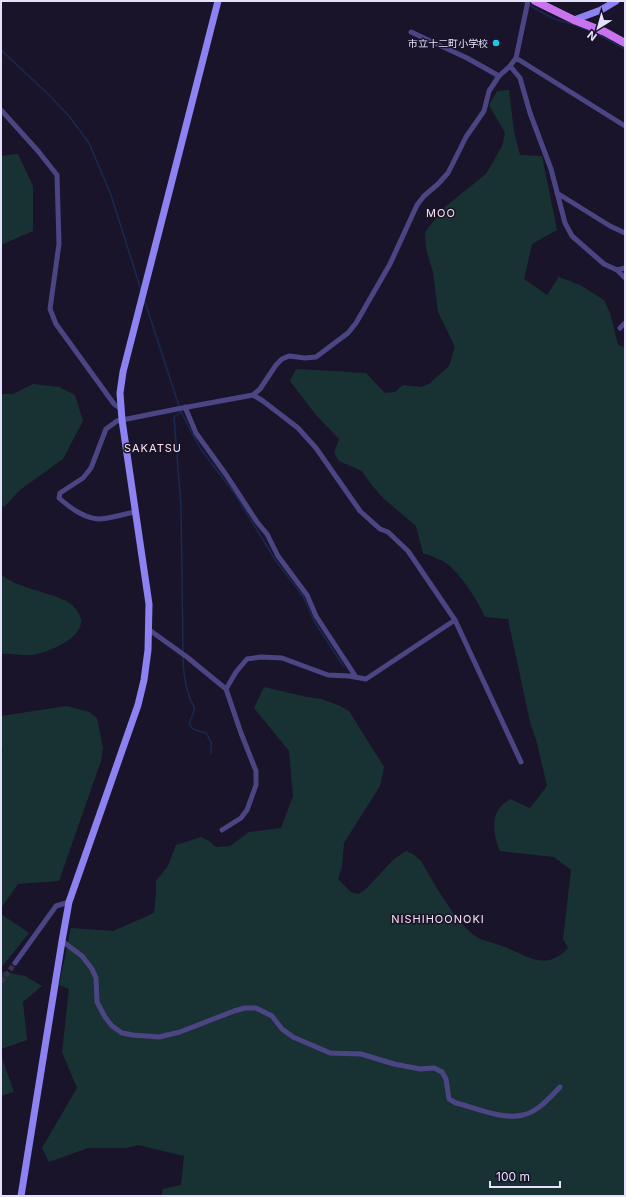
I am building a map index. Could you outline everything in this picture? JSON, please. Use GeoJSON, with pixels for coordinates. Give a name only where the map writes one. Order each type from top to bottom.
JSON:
{"type":"FeatureCollection","features":[{"type":"Feature","properties":{"kind":"main road"},"geometry":{"type":"LineString","coordinates":[[535,1],[574,20],[606,32],[625,43]]}},
{"type":"Feature","properties":{"kind":"street"},"geometry":{"type":"LineString","coordinates":[[21,1196],[69,902],[138,705],[144,680],[148,650],[149,604],[122,420],[120,393],[123,372],[141,298],[218,1]]}},
{"type":"Feature","properties":{"kind":"street"},"geometry":{"type":"LineString","coordinates":[[136,512],[98,519],[86,516],[59,498],[60,493],[83,478],[91,468],[106,429],[116,421],[177,408],[253,395],[260,389],[276,365],[282,359],[289,356],[305,358],[316,357],[348,333],[366,306],[390,264],[417,205],[424,196],[448,173],[466,137],[484,111],[490,91],[498,76],[510,66],[516,58],[528,1]]}},
{"type":"Feature","properties":{"kind":"street"},"geometry":{"type":"LineString","coordinates":[[574,20],[601,10],[616,1]]}},
{"type":"Feature","properties":{"kind":"street"},"geometry":{"type":"LineString","coordinates":[[411,32],[467,58],[498,76]]}},
{"type":"Feature","properties":{"kind":"street"},"geometry":{"type":"LineString","coordinates":[[516,58],[625,126]]}},
{"type":"Feature","properties":{"kind":"street"},"geometry":{"type":"LineString","coordinates":[[510,66],[520,78],[530,113],[551,169],[565,223],[572,236],[604,264],[617,270],[625,278]]}},
{"type":"Feature","properties":{"kind":"street"},"geometry":{"type":"LineString","coordinates":[[1,110],[38,151],[57,175],[59,244],[50,309],[56,324],[114,404],[121,408]]}},
{"type":"Feature","properties":{"kind":"street"},"geometry":{"type":"LineString","coordinates":[[557,193],[610,226],[625,233]]}},
{"type":"Feature","properties":{"kind":"street"},"geometry":{"type":"LineString","coordinates":[[617,270],[625,268]]}},
{"type":"Feature","properties":{"kind":"street"},"geometry":{"type":"LineString","coordinates":[[620,328],[625,323]]}},
{"type":"Feature","properties":{"kind":"street"},"geometry":{"type":"LineString","coordinates":[[253,395],[298,428],[316,448],[360,511],[380,529],[388,532],[408,552],[455,620],[521,762]]}},
{"type":"Feature","properties":{"kind":"street"},"geometry":{"type":"LineString","coordinates":[[184,407],[196,433],[228,476],[257,522],[267,534],[278,556],[307,594],[316,616],[356,677]]}},
{"type":"Feature","properties":{"kind":"street"},"geometry":{"type":"LineString","coordinates":[[226,689],[240,666],[247,659],[261,657],[282,658],[328,675],[366,679],[455,620]]}},
{"type":"Feature","properties":{"kind":"street"},"geometry":{"type":"LineString","coordinates":[[148,629],[182,653],[226,689],[256,771],[256,785],[247,810],[241,818],[222,830]]}},
{"type":"Feature","properties":{"kind":"street"},"geometry":{"type":"LineString","coordinates":[[15,963],[56,906],[69,902]]}},
{"type":"Feature","properties":{"kind":"street"},"geometry":{"type":"LineString","coordinates":[[62,941],[82,956],[92,969],[96,978],[97,1002],[112,1026],[122,1033],[159,1037],[180,1032],[234,1011],[245,1008],[256,1008],[272,1016],[282,1030],[292,1037],[330,1053],[361,1054],[394,1064],[420,1069],[434,1068],[442,1072],[446,1079],[449,1099],[507,1117],[524,1115],[538,1108],[560,1087]]}},
{"type":"Feature","properties":{"kind":"green space"},"geometry":{"type":"Polygon","coordinates":[[[509,90],[514,131],[520,155],[542,156],[557,230],[532,244],[524,279],[547,295],[559,277],[580,285],[604,300],[610,313],[618,345],[625,347],[625,1196],[161,1196],[163,1189],[181,1185],[184,1156],[138,1145],[127,1148],[88,1148],[49,1162],[42,1148],[77,1088],[62,1052],[69,989],[59,985],[71,928],[113,931],[154,913],[156,881],[168,866],[176,845],[201,837],[216,847],[230,846],[249,832],[281,828],[293,796],[289,751],[254,708],[264,687],[322,699],[349,711],[384,767],[380,786],[344,843],[342,867],[338,879],[351,892],[358,894],[365,890],[394,859],[406,851],[413,854],[421,861],[455,915],[475,936],[482,940],[509,948],[526,956],[543,961],[551,960],[559,956],[568,948],[563,939],[571,870],[554,857],[500,851],[495,836],[494,825],[496,814],[502,805],[510,799],[530,808],[547,786],[537,743],[530,722],[508,619],[485,617],[468,588],[452,568],[441,560],[423,553],[416,526],[383,498],[362,471],[339,461],[334,453],[339,439],[316,415],[290,381],[296,369],[366,373],[385,393],[395,392],[403,385],[421,387],[429,384],[449,366],[455,347],[438,312],[433,272],[426,249],[425,232],[445,207],[486,174],[502,146],[505,133],[489,105],[497,91],[509,90]]]}},
{"type":"Feature","properties":{"kind":"green space"},"geometry":{"type":"Polygon","coordinates":[[[18,154],[33,186],[33,231],[1,245],[1,156],[18,154]]]}},
{"type":"Feature","properties":{"kind":"green space"},"geometry":{"type":"Polygon","coordinates":[[[33,384],[59,387],[75,395],[83,421],[63,459],[20,490],[5,506],[1,507],[1,394],[13,394],[33,384]]]}},
{"type":"Feature","properties":{"kind":"green space"},"geometry":{"type":"Polygon","coordinates":[[[1,575],[17,584],[70,603],[77,611],[81,620],[80,627],[76,633],[62,644],[38,654],[1,654],[1,575]]]}},
{"type":"Feature","properties":{"kind":"green space"},"geometry":{"type":"Polygon","coordinates":[[[67,706],[89,712],[97,718],[103,748],[101,761],[59,881],[18,884],[1,908],[1,758],[3,751],[1,749],[1,716],[67,706]]]}},
{"type":"Feature","properties":{"kind":"green space"},"geometry":{"type":"Polygon","coordinates":[[[1,914],[29,933],[1,968],[1,914]]]}},
{"type":"Feature","properties":{"kind":"green space"},"geometry":{"type":"Polygon","coordinates":[[[1,971],[25,976],[42,986],[23,1002],[27,1040],[1,1049],[1,971]]]}},
{"type":"Feature","properties":{"kind":"green space"},"geometry":{"type":"Polygon","coordinates":[[[1,1055],[14,1092],[1,1096],[1,1055]]]}},
{"type":"Feature","properties":{"kind":"waterway"},"geometry":{"type":"LineString","coordinates":[[529,5],[554,19],[576,25],[625,49]]}},
{"type":"Feature","properties":{"kind":"waterway"},"geometry":{"type":"LineString","coordinates":[[1,50],[69,116],[89,143],[111,195],[141,290]]}},
{"type":"Feature","properties":{"kind":"waterway"},"geometry":{"type":"LineString","coordinates":[[144,299],[181,412],[200,448],[235,494],[276,561],[303,596],[314,621],[344,667]]}},
{"type":"Feature","properties":{"kind":"waterway"},"geometry":{"type":"LineString","coordinates":[[181,412],[174,417],[181,506],[183,652]]}},
{"type":"Feature","properties":{"kind":"waterway"},"geometry":{"type":"LineString","coordinates":[[183,656],[186,683],[190,699],[194,706],[194,712],[190,720],[190,725],[194,730],[206,733],[211,742],[211,754]]}},
{"type":"Feature","properties":{"kind":"tunnel"},"geometry":{"type":"LineString","coordinates":[[1,982],[15,963]]}},
{"type":"Feature","properties":{"kind":"place","name":"市立十二町小学校"},"geometry":{"type":"Point","coordinates":[496,43]}},
{"type":"Feature","properties":{"kind":"district","name":"MOO"},"geometry":{"type":"Point","coordinates":[441,213]}},
{"type":"Feature","properties":{"kind":"district","name":"SAKATSU"},"geometry":{"type":"Point","coordinates":[153,448]}},
{"type":"Feature","properties":{"kind":"district","name":"NISHIHOONOKI"},"geometry":{"type":"Point","coordinates":[438,919]}}]}
